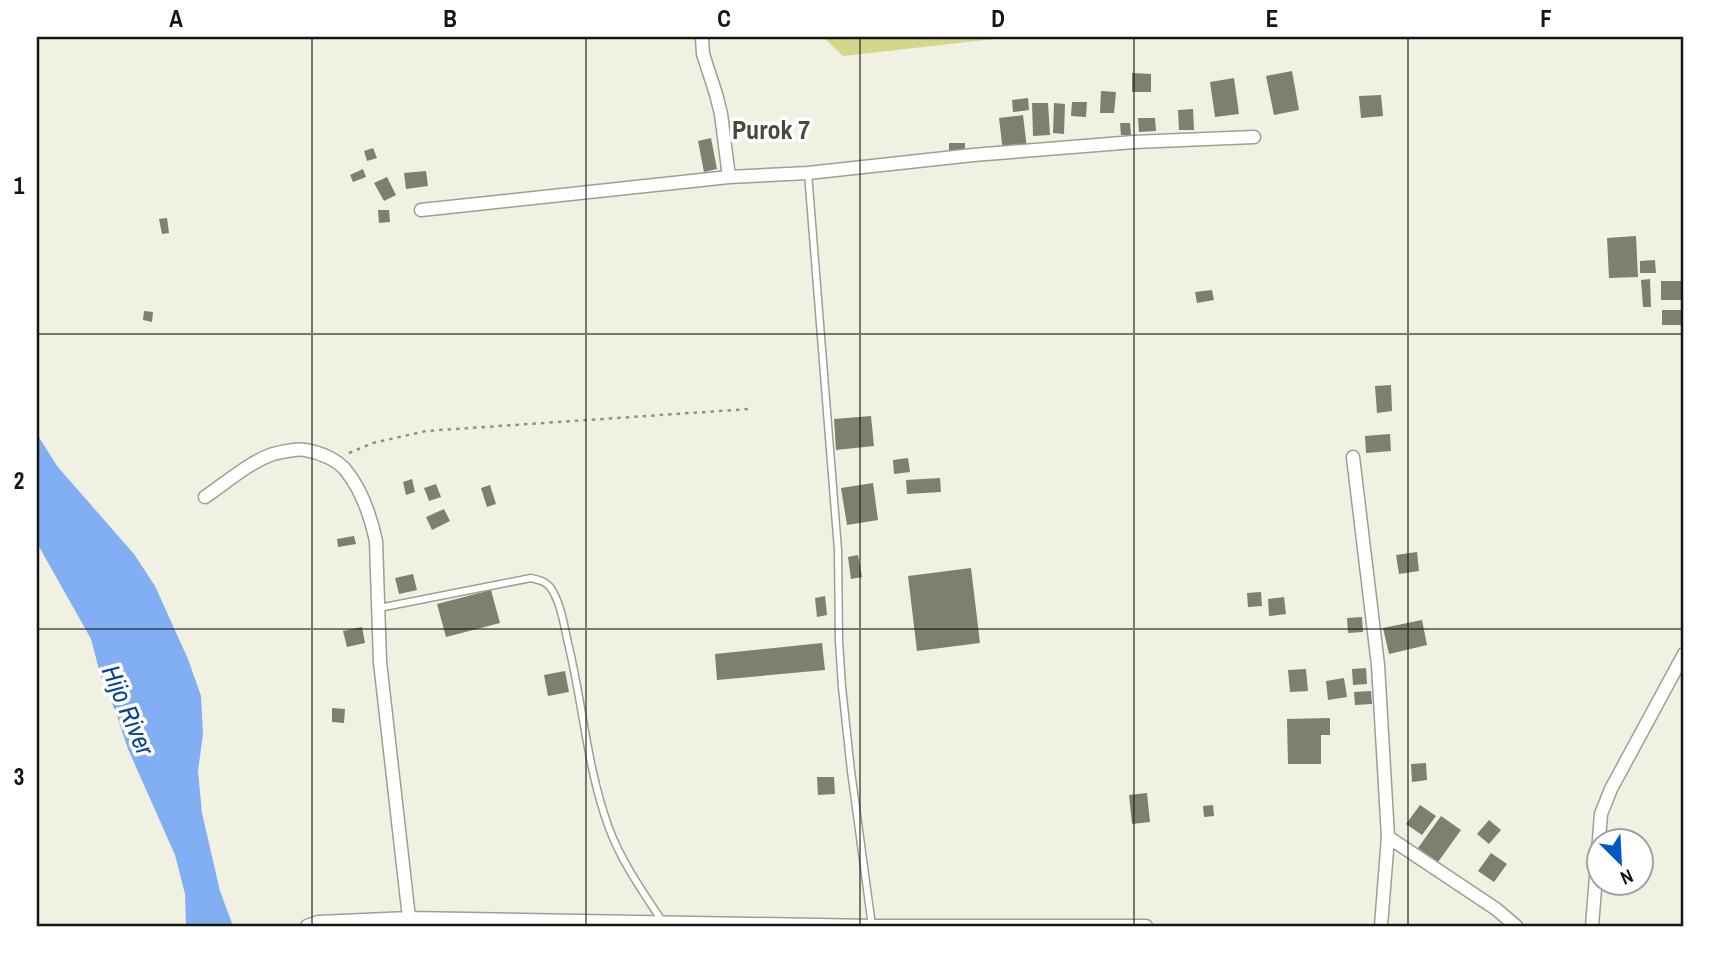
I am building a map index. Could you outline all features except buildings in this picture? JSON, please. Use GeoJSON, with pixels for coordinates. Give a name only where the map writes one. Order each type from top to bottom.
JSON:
{"type":"FeatureCollection","features":[{"type":"Feature","properties":{"kind":"street"},"geometry":{"type":"LineString","coordinates":[[702,37],[703,54],[721,114],[729,177]]}},
{"type":"Feature","properties":{"kind":"street"},"geometry":{"type":"LineString","coordinates":[[421,210],[729,177],[808,173],[974,155],[1133,142],[1254,137]]}},
{"type":"Feature","properties":{"kind":"street"},"geometry":{"type":"LineString","coordinates":[[205,497],[252,465],[274,454],[303,449],[333,459],[346,470],[372,521],[376,541],[380,662],[409,918]]}},
{"type":"Feature","properties":{"kind":"street"},"geometry":{"type":"LineString","coordinates":[[1353,457],[1378,665],[1388,837],[1381,926]]}},
{"type":"Feature","properties":{"kind":"street"},"geometry":{"type":"LineString","coordinates":[[1592,926],[1601,814],[1611,789],[1684,654]]}},
{"type":"Feature","properties":{"kind":"street"},"geometry":{"type":"LineString","coordinates":[[1388,837],[1496,909],[1516,926]]}},
{"type":"Feature","properties":{"kind":"street"},"geometry":{"type":"LineString","coordinates":[[307,926],[318,922],[409,918],[872,926],[1146,926]]}},
{"type":"Feature","properties":{"kind":"lane"},"geometry":{"type":"LineString","coordinates":[[808,173],[838,550],[842,687],[872,926]]}},
{"type":"Feature","properties":{"kind":"lane"},"geometry":{"type":"LineString","coordinates":[[379,608],[531,578],[543,581],[551,588],[564,626],[597,793],[620,852],[662,921]]}},
{"type":"Feature","properties":{"kind":"path"},"geometry":{"type":"LineString","coordinates":[[333,459],[373,443],[426,431],[749,409]]}},
{"type":"Feature","properties":{"kind":"green space"},"geometry":{"type":"Polygon","coordinates":[[[823,37],[1012,37],[843,56],[823,37]]]}},
{"type":"Feature","properties":{"kind":"water","name":"Hijo River"},"geometry":{"type":"Polygon","coordinates":[[[37,434],[57,466],[134,554],[155,586],[188,659],[201,696],[203,734],[198,771],[202,813],[220,891],[233,926],[186,926],[185,894],[175,855],[128,749],[101,677],[91,639],[37,543],[37,434]]]}},
{"type":"Feature","properties":{"kind":"district","name":"Purok 7"},"geometry":{"type":"Point","coordinates":[771,130]}}]}
